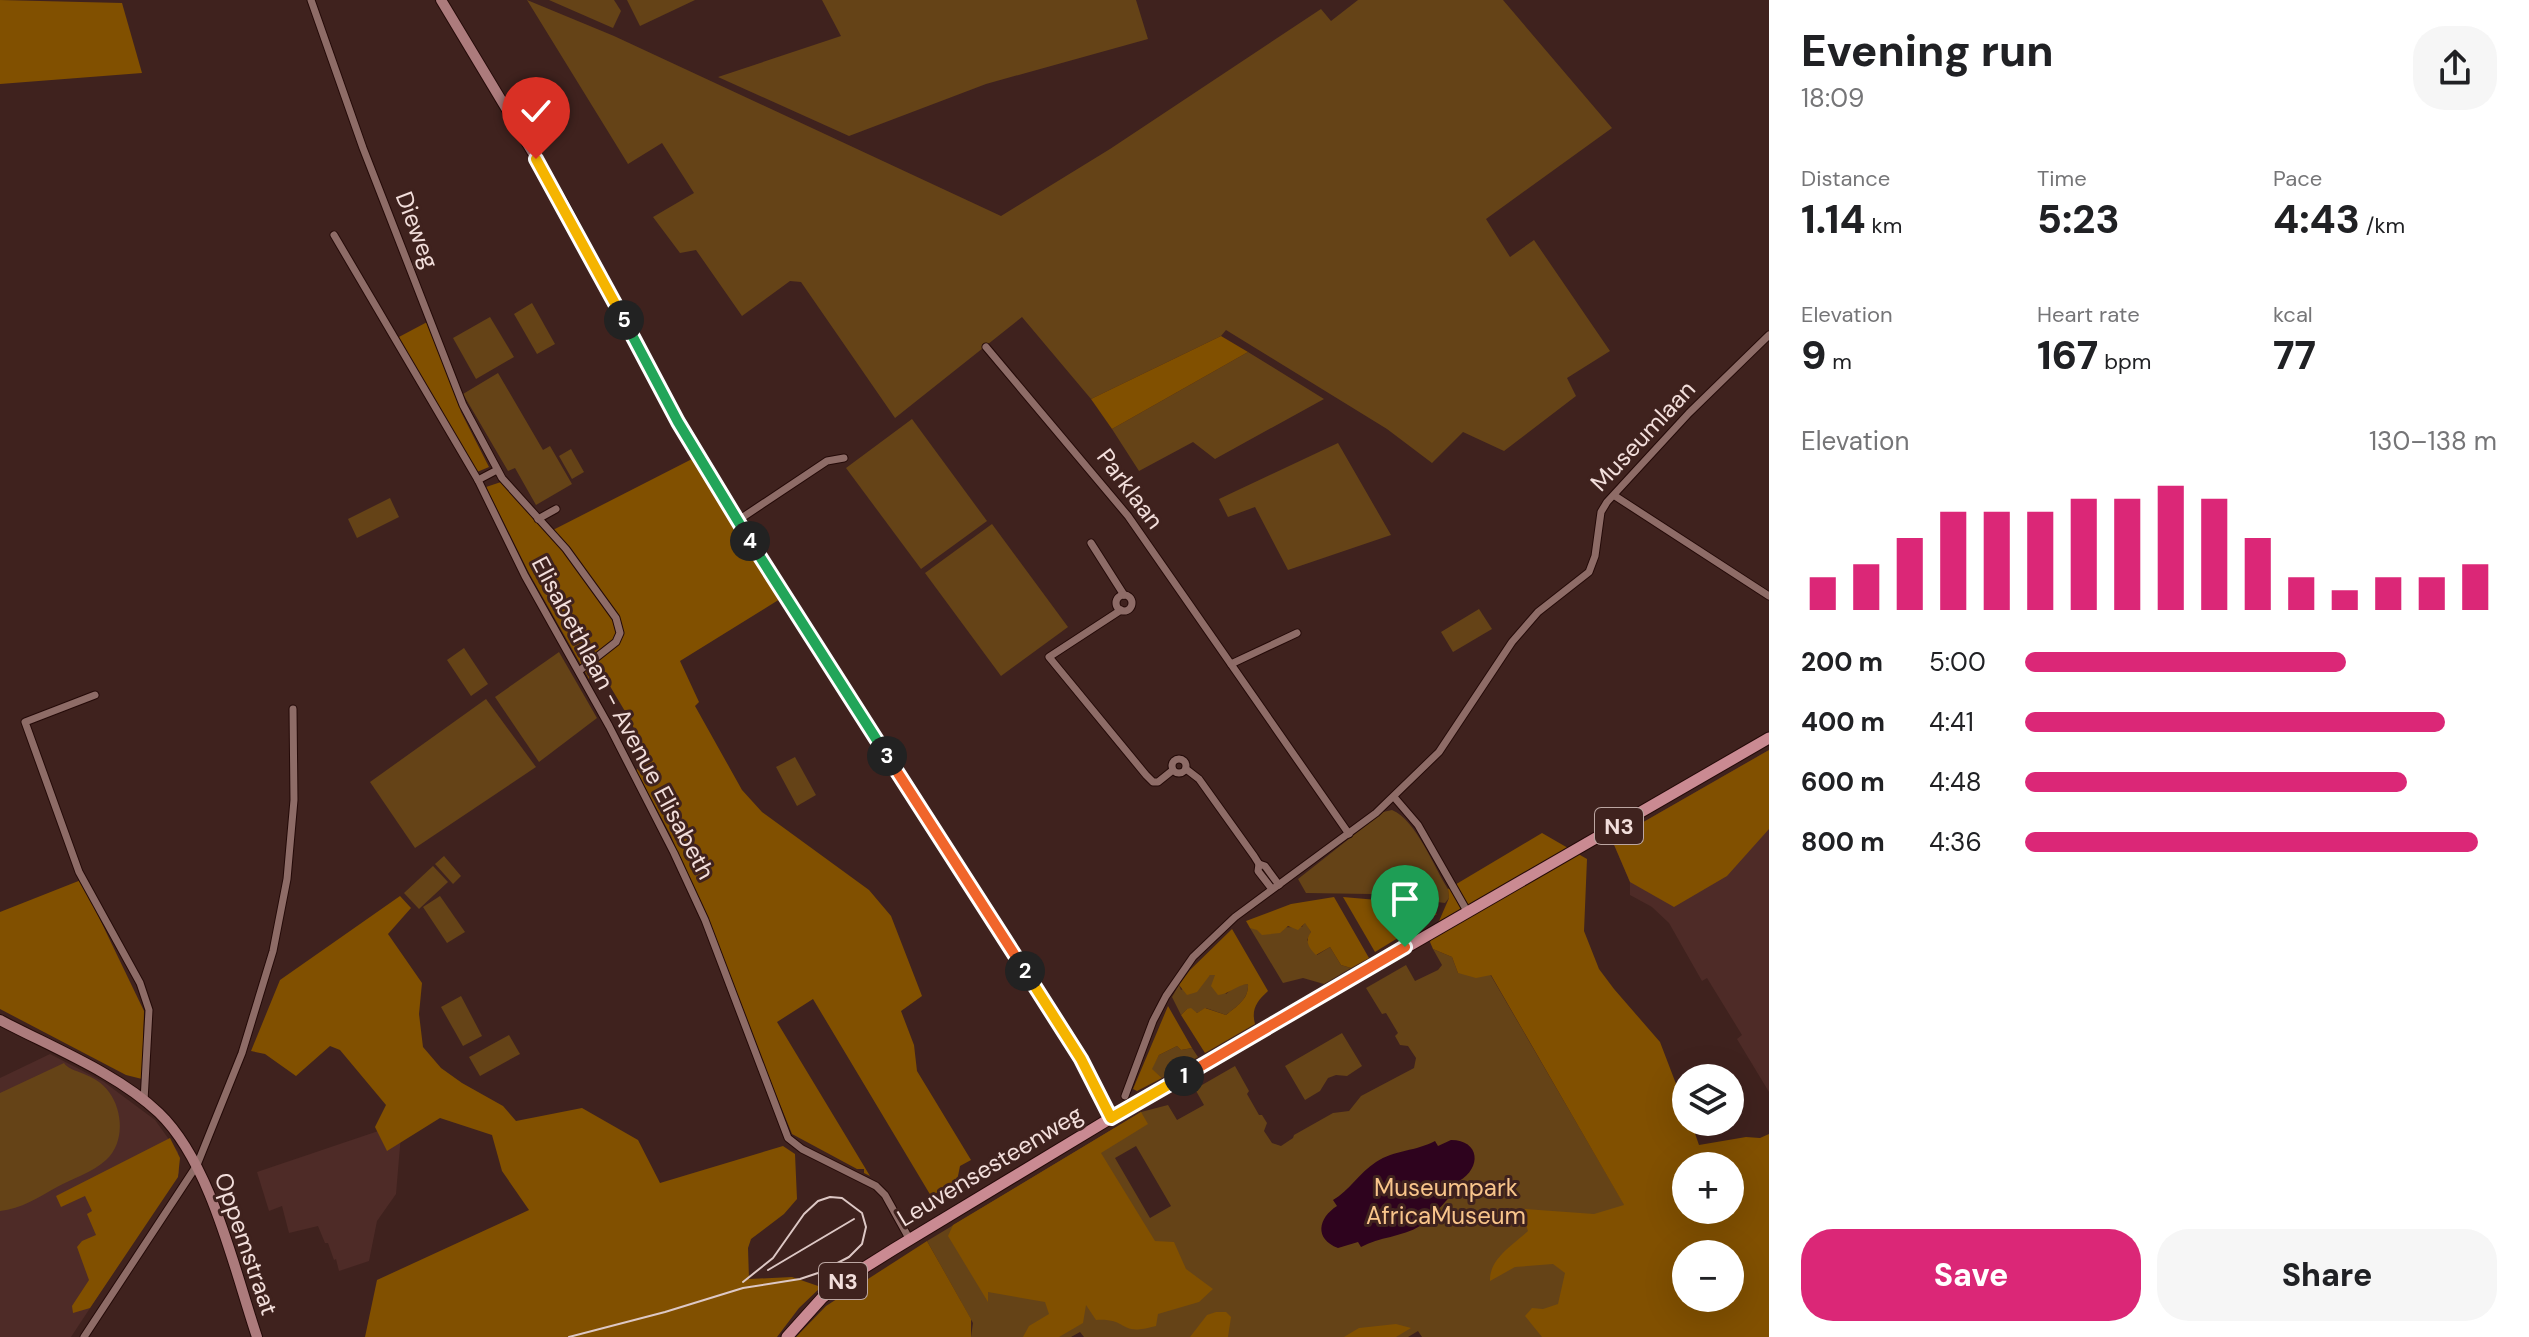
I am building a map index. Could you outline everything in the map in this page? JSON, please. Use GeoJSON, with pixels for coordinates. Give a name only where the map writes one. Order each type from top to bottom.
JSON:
{"type":"FeatureCollection","features":[{"type":"Feature","properties":{"kind":"main road","name":"Leuvensesteenweg"},"geometry":{"type":"LineString","coordinates":[[787,1337],[822,1298],[843,1281],[910,1240],[1111,1118],[1769,738]]}},
{"type":"Feature","properties":{"kind":"street","name":"Dieweg"},"geometry":{"type":"LineString","coordinates":[[311,0],[363,148],[457,391],[497,470],[581,568],[618,624],[619,635],[613,646],[579,671]]}},
{"type":"Feature","properties":{"kind":"street"},"geometry":{"type":"LineString","coordinates":[[441,0],[563,203],[678,422],[737,521],[1076,1050],[1111,1118]]}},
{"type":"Feature","properties":{"kind":"street","name":"Elisabethlaan - Avenue Elisabeth"},"geometry":{"type":"LineString","coordinates":[[334,235],[478,480],[525,576],[609,726],[692,891],[788,1138],[802,1149],[881,1190],[910,1240]]}},
{"type":"Feature","properties":{"kind":"street","name":"Museumlaan"},"geometry":{"type":"LineString","coordinates":[[1125,1096],[1153,1021],[1180,974],[1221,928],[1349,834],[1394,797],[1439,752],[1512,642],[1538,612],[1589,572],[1595,556],[1601,512],[1689,413],[1769,335]]}},
{"type":"Feature","properties":{"kind":"street","name":"Parklaan"},"geometry":{"type":"LineString","coordinates":[[986,347],[1108,489],[1349,834]]}},
{"type":"Feature","properties":{"kind":"street"},"geometry":{"type":"LineString","coordinates":[[737,521],[827,461],[844,458]]}},
{"type":"Feature","properties":{"kind":"street"},"geometry":{"type":"LineString","coordinates":[[478,480],[497,470]]}},
{"type":"Feature","properties":{"kind":"street"},"geometry":{"type":"LineString","coordinates":[[1615,496],[1769,596]]}},
{"type":"Feature","properties":{"kind":"street"},"geometry":{"type":"LineString","coordinates":[[538,519],[556,509]]}},
{"type":"Feature","properties":{"kind":"street"},"geometry":{"type":"LineString","coordinates":[[1091,543],[1123,591],[1124,595],[1117,601],[1121,610],[1049,657],[1153,782],[1158,782],[1173,770],[1172,765],[1177,759],[1185,762],[1186,769],[1199,779],[1259,864],[1258,871],[1276,887]]}},
{"type":"Feature","properties":{"kind":"street"},"geometry":{"type":"LineString","coordinates":[[1231,664],[1297,633]]}},
{"type":"Feature","properties":{"kind":"street"},"geometry":{"type":"LineString","coordinates":[[95,695],[25,722],[79,872],[140,983],[149,1010],[144,1101]]}},
{"type":"Feature","properties":{"kind":"street"},"geometry":{"type":"LineString","coordinates":[[84,1337],[197,1165],[242,1053],[273,951],[292,833],[293,709]]}},
{"type":"Feature","properties":{"kind":"street"},"geometry":{"type":"LineString","coordinates":[[1394,797],[1418,825],[1467,911]]}},
{"type":"Feature","properties":{"kind":"street","name":"Oppemstraat"},"geometry":{"type":"LineString","coordinates":[[0,1020],[109,1078],[144,1101],[181,1139],[209,1192],[257,1337]]}},
{"type":"Feature","properties":{"kind":"shaded area"},"geometry":{"type":"Polygon","coordinates":[[[0,0],[122,3],[142,73],[0,84],[0,0]]]}},
{"type":"Feature","properties":{"kind":"shaded area"},"geometry":{"type":"Polygon","coordinates":[[[429,321],[461,412],[489,467],[477,472],[397,338],[429,321]]]}},
{"type":"Feature","properties":{"kind":"shaded area"},"geometry":{"type":"Polygon","coordinates":[[[1221,336],[1248,352],[1112,429],[1091,399],[1221,336]]]}},
{"type":"Feature","properties":{"kind":"shaded area"},"geometry":{"type":"Polygon","coordinates":[[[692,459],[780,599],[680,661],[699,702],[695,706],[742,790],[762,812],[869,890],[891,916],[922,996],[901,1011],[914,1045],[917,1071],[971,1160],[960,1166],[957,1181],[931,1196],[813,999],[777,1022],[870,1176],[864,1173],[864,1169],[857,1169],[792,1134],[671,836],[636,770],[650,762],[629,718],[598,666],[589,679],[529,573],[486,487],[507,480],[553,530],[692,459]]]}},
{"type":"Feature","properties":{"kind":"shaded area"},"geometry":{"type":"Polygon","coordinates":[[[1769,750],[1769,1092],[1737,1039],[1742,1035],[1707,978],[1702,981],[1669,923],[1652,907],[1630,895],[1630,882],[1612,840],[1769,750]]]}},
{"type":"Feature","properties":{"kind":"shaded area"},"geometry":{"type":"Polygon","coordinates":[[[1769,750],[1769,829],[1727,876],[1674,907],[1630,882],[1612,840],[1769,750]]]}},
{"type":"Feature","properties":{"kind":"shaded area"},"geometry":{"type":"Polygon","coordinates":[[[1542,833],[1587,859],[1584,931],[1599,969],[1660,1042],[1672,1073],[1672,1136],[1696,1136],[1699,1145],[1746,1137],[1760,1138],[1769,1134],[1769,1337],[1542,1337],[1525,1316],[1532,1308],[1543,1309],[1558,1304],[1565,1273],[1553,1264],[1515,1267],[1490,1281],[1498,1259],[1528,1231],[1525,1209],[1594,1214],[1624,1205],[1491,975],[1476,978],[1458,973],[1452,957],[1433,949],[1430,942],[1449,898],[1448,889],[1542,833]]]}},
{"type":"Feature","properties":{"kind":"shaded area"},"geometry":{"type":"Polygon","coordinates":[[[81,880],[144,1011],[142,1079],[126,1075],[0,1009],[0,912],[81,880]]]}},
{"type":"Feature","properties":{"kind":"shaded area"},"geometry":{"type":"Polygon","coordinates":[[[400,896],[411,908],[388,934],[422,983],[419,1014],[423,1047],[441,1068],[503,1106],[516,1121],[582,1108],[638,1140],[660,1183],[783,1146],[795,1154],[797,1199],[784,1214],[751,1239],[748,1248],[749,1279],[792,1277],[821,1287],[799,1308],[777,1337],[365,1337],[377,1280],[529,1210],[502,1171],[492,1135],[440,1118],[387,1151],[375,1127],[386,1105],[340,1050],[330,1046],[296,1076],[265,1054],[251,1051],[280,980],[400,896]]]}},
{"type":"Feature","properties":{"kind":"shaded area"},"geometry":{"type":"Polygon","coordinates":[[[1334,897],[1369,958],[1351,968],[1341,965],[1330,947],[1316,955],[1308,944],[1311,932],[1305,923],[1298,930],[1288,926],[1280,933],[1262,935],[1250,928],[1246,921],[1291,904],[1334,897]]]}},
{"type":"Feature","properties":{"kind":"shaded area"},"geometry":{"type":"Polygon","coordinates":[[[1343,897],[1400,902],[1437,914],[1375,952],[1343,897]]]}},
{"type":"Feature","properties":{"kind":"shaded area"},"geometry":{"type":"Polygon","coordinates":[[[1232,929],[1268,991],[1256,1006],[1255,1024],[1205,1053],[1181,1015],[1187,1009],[1191,1008],[1197,1013],[1205,1008],[1226,1015],[1244,998],[1248,984],[1218,995],[1211,986],[1215,975],[1210,975],[1197,992],[1187,995],[1179,985],[1232,929]]]}},
{"type":"Feature","properties":{"kind":"shaded area"},"geometry":{"type":"Polygon","coordinates":[[[1168,1006],[1192,1048],[1181,1050],[1177,1046],[1159,1055],[1152,1069],[1162,1078],[1137,1091],[1133,1089],[1168,1006]]]}},
{"type":"Feature","properties":{"kind":"shaded area"},"geometry":{"type":"Polygon","coordinates":[[[50,1054],[104,1082],[155,1120],[178,1152],[179,1173],[71,1337],[0,1337],[0,1078],[50,1054]]]}},
{"type":"Feature","properties":{"kind":"shaded area"},"geometry":{"type":"Polygon","coordinates":[[[1141,1112],[1148,1124],[1101,1153],[1155,1241],[1174,1242],[1186,1269],[1213,1289],[1199,1302],[1158,1314],[1156,1326],[1135,1329],[1107,1320],[1096,1320],[1086,1305],[1083,1323],[1059,1337],[1023,1337],[1029,1326],[1049,1314],[1045,1302],[988,1292],[988,1302],[948,1236],[953,1225],[1141,1112]]]}},
{"type":"Feature","properties":{"kind":"shaded area"},"geometry":{"type":"Polygon","coordinates":[[[402,1123],[396,1194],[377,1221],[369,1261],[339,1271],[318,1226],[289,1233],[282,1206],[269,1211],[257,1172],[402,1123]]]}},
{"type":"Feature","properties":{"kind":"shaded area"},"geometry":{"type":"Polygon","coordinates":[[[170,1138],[180,1158],[178,1177],[90,1308],[73,1313],[72,1306],[89,1280],[77,1247],[82,1241],[96,1235],[87,1214],[92,1211],[85,1196],[61,1207],[56,1196],[170,1138]]]}},
{"type":"Feature","properties":{"kind":"shaded area"},"geometry":{"type":"Polygon","coordinates":[[[1451,1140],[1461,1141],[1472,1150],[1472,1169],[1459,1181],[1462,1187],[1426,1222],[1406,1233],[1361,1247],[1358,1242],[1338,1248],[1325,1239],[1321,1228],[1326,1216],[1337,1206],[1333,1200],[1370,1166],[1390,1155],[1435,1141],[1438,1146],[1451,1140]]]}},
{"type":"Feature","properties":{"kind":"shaded area"},"geometry":{"type":"Polygon","coordinates":[[[927,1241],[971,1319],[971,1337],[796,1337],[826,1306],[927,1241]]]}},
{"type":"Feature","properties":{"kind":"shaded area"},"geometry":{"type":"Polygon","coordinates":[[[1226,1312],[1231,1317],[1228,1337],[1190,1337],[1207,1315],[1226,1312]]]}},
{"type":"Feature","properties":{"kind":"shaded area"},"geometry":{"type":"Polygon","coordinates":[[[1396,1324],[1411,1328],[1396,1337],[1344,1337],[1359,1328],[1396,1324]]]}},
{"type":"Feature","properties":{"kind":"green space"},"geometry":{"type":"Polygon","coordinates":[[[527,0],[614,36],[1001,216],[1110,149],[1321,9],[1331,21],[1358,0],[1503,0],[1612,128],[1486,219],[1510,257],[1534,240],[1610,351],[1567,378],[1576,396],[1504,451],[1463,432],[1432,463],[1387,429],[1226,330],[1221,336],[1091,399],[1022,317],[895,418],[801,282],[790,281],[742,316],[696,250],[680,253],[653,217],[694,193],[662,143],[628,164],[527,0]]]}},
{"type":"Feature","properties":{"kind":"green space"},"geometry":{"type":"Polygon","coordinates":[[[549,0],[614,0],[621,11],[613,28],[549,0]]]}},
{"type":"Feature","properties":{"kind":"green space"},"geometry":{"type":"Polygon","coordinates":[[[627,0],[695,0],[640,26],[627,0]]]}},
{"type":"Feature","properties":{"kind":"green space"},"geometry":{"type":"Polygon","coordinates":[[[822,0],[1136,0],[1148,39],[986,84],[849,136],[718,77],[841,36],[822,0]]]}},
{"type":"Feature","properties":{"kind":"green space"},"geometry":{"type":"Polygon","coordinates":[[[532,303],[555,344],[537,354],[514,314],[532,303]]]}},
{"type":"Feature","properties":{"kind":"green space"},"geometry":{"type":"Polygon","coordinates":[[[490,317],[514,357],[476,379],[453,338],[490,317]]]}},
{"type":"Feature","properties":{"kind":"green space"},"geometry":{"type":"Polygon","coordinates":[[[1248,352],[1324,399],[1215,459],[1193,442],[1139,471],[1112,429],[1248,352]]]}},
{"type":"Feature","properties":{"kind":"green space"},"geometry":{"type":"Polygon","coordinates":[[[498,373],[543,450],[550,446],[572,484],[536,505],[515,468],[508,471],[463,394],[498,373]]]}},
{"type":"Feature","properties":{"kind":"green space"},"geometry":{"type":"Polygon","coordinates":[[[912,419],[987,521],[921,569],[846,468],[912,419]]]}},
{"type":"Feature","properties":{"kind":"green space"},"geometry":{"type":"Polygon","coordinates":[[[1338,443],[1391,535],[1288,570],[1255,507],[1228,517],[1219,499],[1338,443]]]}},
{"type":"Feature","properties":{"kind":"green space"},"geometry":{"type":"Polygon","coordinates":[[[571,449],[584,472],[572,479],[559,456],[571,449]]]}},
{"type":"Feature","properties":{"kind":"green space"},"geometry":{"type":"Polygon","coordinates":[[[390,498],[399,517],[357,538],[348,519],[390,498]]]}},
{"type":"Feature","properties":{"kind":"green space"},"geometry":{"type":"Polygon","coordinates":[[[992,524],[1068,627],[1001,676],[925,573],[992,524]]]}},
{"type":"Feature","properties":{"kind":"green space"},"geometry":{"type":"Polygon","coordinates":[[[1479,609],[1492,629],[1453,652],[1441,632],[1479,609]]]}},
{"type":"Feature","properties":{"kind":"green space"},"geometry":{"type":"Polygon","coordinates":[[[464,648],[488,684],[471,696],[447,660],[464,648]]]}},
{"type":"Feature","properties":{"kind":"green space"},"geometry":{"type":"Polygon","coordinates":[[[559,652],[597,718],[539,762],[495,697],[559,652]]]}},
{"type":"Feature","properties":{"kind":"green space"},"geometry":{"type":"Polygon","coordinates":[[[486,699],[536,767],[415,848],[370,782],[486,699]]]}},
{"type":"Feature","properties":{"kind":"green space"},"geometry":{"type":"Polygon","coordinates":[[[795,757],[816,795],[797,806],[776,767],[795,757]]]}},
{"type":"Feature","properties":{"kind":"green space"},"geometry":{"type":"Polygon","coordinates":[[[1392,810],[1409,823],[1424,845],[1448,889],[1449,898],[1445,903],[1371,894],[1306,893],[1298,879],[1383,812],[1392,810]]]}},
{"type":"Feature","properties":{"kind":"green space"},"geometry":{"type":"Polygon","coordinates":[[[444,856],[461,876],[453,884],[435,864],[444,856]]]}},
{"type":"Feature","properties":{"kind":"green space"},"geometry":{"type":"Polygon","coordinates":[[[433,866],[448,882],[419,909],[404,893],[433,866]]]}},
{"type":"Feature","properties":{"kind":"green space"},"geometry":{"type":"Polygon","coordinates":[[[440,896],[465,932],[447,943],[423,907],[440,896]]]}},
{"type":"Feature","properties":{"kind":"green space"},"geometry":{"type":"Polygon","coordinates":[[[1305,922],[1311,932],[1307,940],[1317,955],[1330,947],[1341,965],[1351,968],[1324,984],[1303,978],[1283,983],[1250,928],[1302,927],[1305,922]]]}},
{"type":"Feature","properties":{"kind":"green space","name":"Museumpark AfricaMuseum"},"geometry":{"type":"Polygon","coordinates":[[[1433,949],[1452,957],[1458,973],[1490,974],[1625,1206],[1575,1337],[1422,1337],[1418,1331],[1408,1337],[1084,1337],[1080,1332],[1071,1337],[971,1337],[973,1323],[927,1241],[1141,1112],[1168,1105],[1177,1120],[1204,1105],[1195,1089],[1235,1066],[1249,1091],[1247,1094],[1267,1123],[1264,1131],[1272,1143],[1281,1146],[1333,1113],[1349,1111],[1361,1096],[1414,1068],[1416,1058],[1408,1046],[1400,1045],[1395,1036],[1398,1033],[1366,988],[1406,965],[1415,981],[1442,965],[1433,949]],[[1136,1146],[1115,1158],[1150,1218],[1171,1206],[1136,1146]]]}},
{"type":"Feature","properties":{"kind":"green space"},"geometry":{"type":"Polygon","coordinates":[[[1216,975],[1226,994],[1237,985],[1248,984],[1244,998],[1226,1015],[1206,1008],[1197,1013],[1187,1009],[1181,1015],[1172,997],[1179,985],[1181,990],[1216,975]]]}},
{"type":"Feature","properties":{"kind":"green space"},"geometry":{"type":"Polygon","coordinates":[[[461,996],[482,1036],[463,1046],[441,1007],[461,996]]]}},
{"type":"Feature","properties":{"kind":"green space"},"geometry":{"type":"Polygon","coordinates":[[[1342,1033],[1362,1066],[1347,1076],[1328,1078],[1320,1091],[1305,1100],[1285,1066],[1342,1033]]]}},
{"type":"Feature","properties":{"kind":"green space"},"geometry":{"type":"Polygon","coordinates":[[[509,1035],[520,1054],[480,1076],[469,1057],[509,1035]]]}},
{"type":"Feature","properties":{"kind":"green space"},"geometry":{"type":"Polygon","coordinates":[[[1177,1046],[1181,1050],[1192,1048],[1198,1057],[1162,1078],[1151,1069],[1159,1055],[1177,1046]]]}},
{"type":"Feature","properties":{"kind":"green space"},"geometry":{"type":"Polygon","coordinates":[[[64,1063],[97,1080],[109,1092],[119,1117],[116,1145],[106,1160],[89,1172],[23,1205],[0,1211],[0,1093],[64,1063]]]}},
{"type":"Feature","properties":{"kind":"tram line"},"geometry":{"type":"LineString","coordinates":[[569,1337],[743,1288],[818,1273],[849,1257],[862,1244],[866,1227],[862,1213],[842,1198],[830,1197],[818,1201],[804,1214],[773,1258],[743,1282]]}},
{"type":"Feature","properties":{"kind":"tram line"},"geometry":{"type":"LineString","coordinates":[[768,1270],[854,1219]]}},
{"type":"Feature","properties":{"kind":"route"},"geometry":{"type":"LineString","coordinates":[[536,159],[563,203],[678,422],[718,491],[1076,1050],[1111,1118],[1405,947]]}}]}
